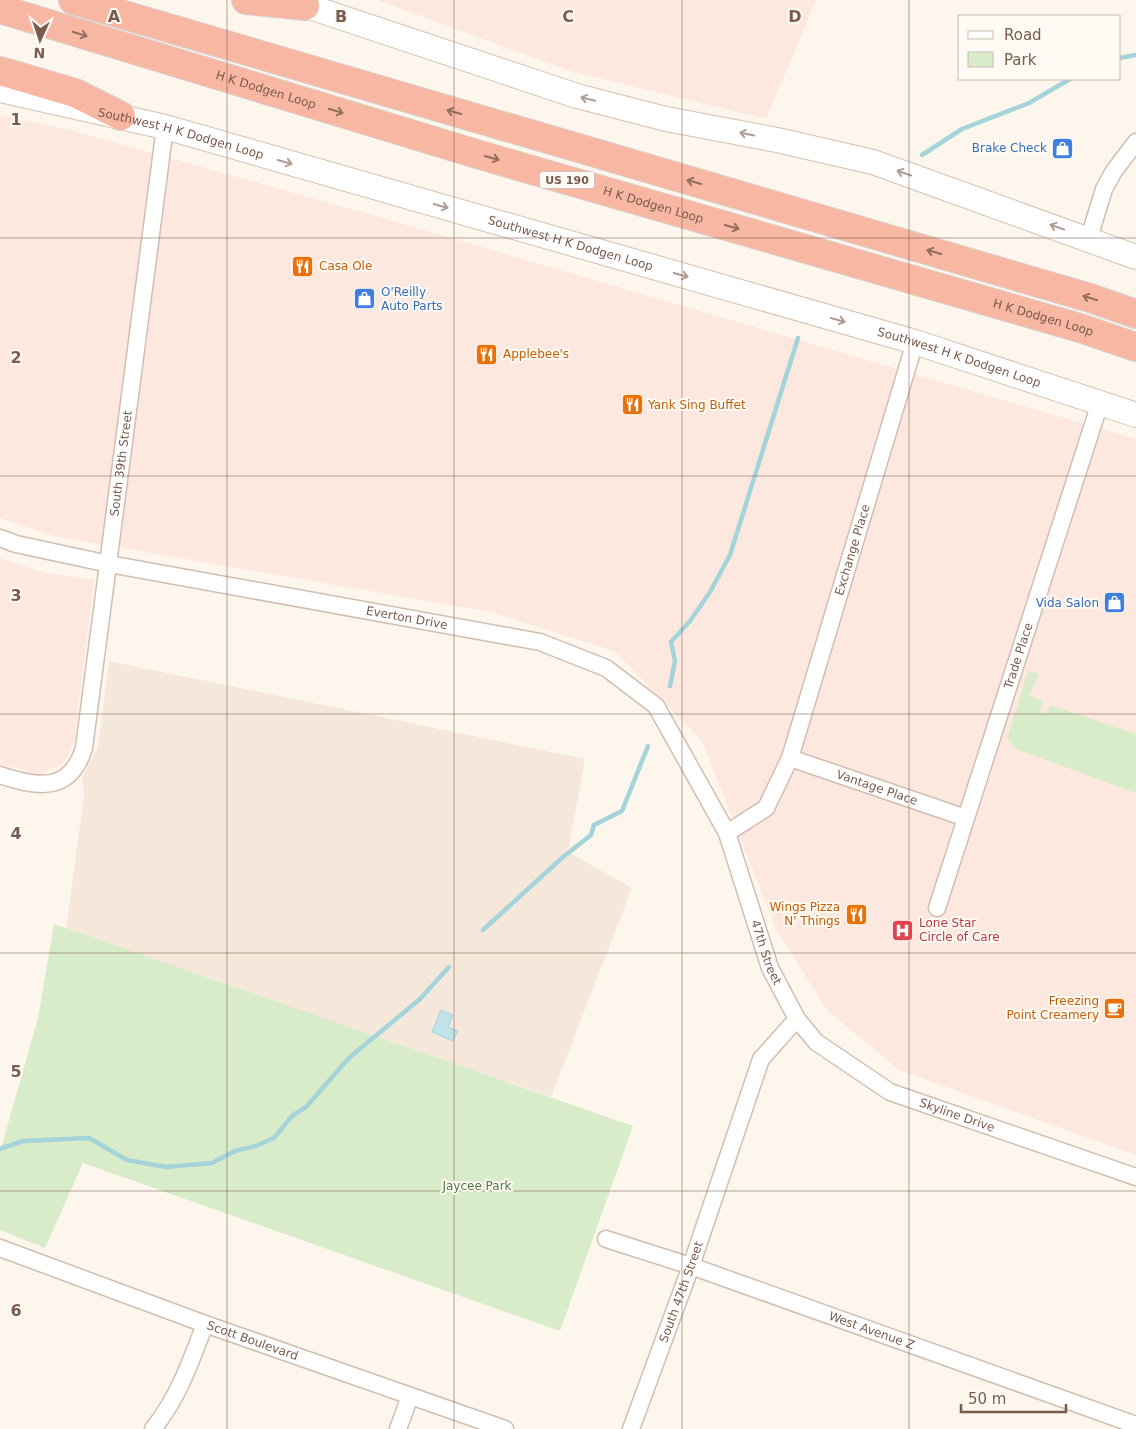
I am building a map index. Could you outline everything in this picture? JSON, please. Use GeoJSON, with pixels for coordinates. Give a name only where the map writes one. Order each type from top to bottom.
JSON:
{"type":"FeatureCollection","features":[{"type":"Feature","properties":{"kind":"highway","name":"US 190"},"geometry":{"type":"LineString","coordinates":[[73,0],[1072,292],[1136,314]]}},
{"type":"Feature","properties":{"kind":"highway"},"geometry":{"type":"LineString","coordinates":[[246,0],[298,2]]}},
{"type":"Feature","properties":{"kind":"highway","name":"H K Dodgen Loop"},"geometry":{"type":"LineString","coordinates":[[0,9],[461,149],[1080,328],[1136,347]]}},
{"type":"Feature","properties":{"kind":"highway"},"geometry":{"type":"LineString","coordinates":[[0,71],[75,93],[121,116]]}},
{"type":"Feature","properties":{"kind":"main road"},"geometry":{"type":"LineString","coordinates":[[298,2],[577,96],[666,119],[777,140],[873,162],[1136,256]]}},
{"type":"Feature","properties":{"kind":"main road","name":"Southwest H K Dodgen Loop"},"geometry":{"type":"LineString","coordinates":[[0,90],[165,127],[915,342],[1136,415]]}},
{"type":"Feature","properties":{"kind":"street","name":"South 39th Street"},"geometry":{"type":"LineString","coordinates":[[0,775],[26,784],[51,784],[69,773],[78,763],[84,748],[165,127]]}},
{"type":"Feature","properties":{"kind":"street"},"geometry":{"type":"LineString","coordinates":[[1089,238],[1104,190],[1114,171],[1136,142]]}},
{"type":"Feature","properties":{"kind":"street","name":"Exchange Place"},"geometry":{"type":"LineString","coordinates":[[790,758],[915,342]]}},
{"type":"Feature","properties":{"kind":"street","name":"Trade Place"},"geometry":{"type":"LineString","coordinates":[[937,908],[1100,403]]}},
{"type":"Feature","properties":{"kind":"street","name":"Everton Drive"},"geometry":{"type":"LineString","coordinates":[[0,538],[16,544],[109,564],[540,642],[606,668],[656,706],[727,833]]}},
{"type":"Feature","properties":{"kind":"street"},"geometry":{"type":"LineString","coordinates":[[727,833],[766,808],[790,758]]}},
{"type":"Feature","properties":{"kind":"street","name":"Vantage Place"},"geometry":{"type":"LineString","coordinates":[[790,758],[966,818]]}},
{"type":"Feature","properties":{"kind":"street","name":"47th Street"},"geometry":{"type":"LineString","coordinates":[[727,833],[770,968],[797,1020]]}},
{"type":"Feature","properties":{"kind":"street","name":"South 47th Street"},"geometry":{"type":"LineString","coordinates":[[631,1429],[691,1266],[761,1059],[797,1020]]}},
{"type":"Feature","properties":{"kind":"street","name":"Skyline Drive"},"geometry":{"type":"LineString","coordinates":[[797,1020],[816,1042],[890,1092],[1136,1177]]}},
{"type":"Feature","properties":{"kind":"street","name":"West Avenue Z"},"geometry":{"type":"LineString","coordinates":[[606,1239],[691,1266],[1136,1425]]}},
{"type":"Feature","properties":{"kind":"street","name":"Scott Boulevard"},"geometry":{"type":"LineString","coordinates":[[0,1248],[205,1324],[505,1429]]}},
{"type":"Feature","properties":{"kind":"street"},"geometry":{"type":"LineString","coordinates":[[153,1429],[166,1413],[185,1376],[205,1324]]}},
{"type":"Feature","properties":{"kind":"street"},"geometry":{"type":"LineString","coordinates":[[398,1429],[410,1396]]}},
{"type":"Feature","properties":{"kind":"shaded area"},"geometry":{"type":"Polygon","coordinates":[[[377,0],[816,0],[766,119],[570,71],[377,0]]]}},
{"type":"Feature","properties":{"kind":"shaded area"},"geometry":{"type":"Polygon","coordinates":[[[0,116],[67,129],[369,214],[1136,439],[1136,1155],[899,1070],[827,1010],[776,929],[702,741],[614,651],[491,612],[53,536],[0,518],[0,116]]]}},
{"type":"Feature","properties":{"kind":"shaded area"},"geometry":{"type":"Polygon","coordinates":[[[0,558],[45,573],[94,579],[74,741],[69,754],[61,765],[39,774],[0,764],[0,558]]]}},
{"type":"Feature","properties":{"kind":"shaded area"},"geometry":{"type":"Polygon","coordinates":[[[109,661],[585,759],[568,852],[632,888],[551,1097],[66,929],[84,795],[82,778],[98,747],[109,661]]]}},
{"type":"Feature","properties":{"kind":"green space"},"geometry":{"type":"Polygon","coordinates":[[[1028,671],[1039,674],[1029,696],[1043,701],[1039,712],[1047,714],[1050,705],[1136,734],[1136,793],[1016,749],[1007,739],[1028,671]]]}},
{"type":"Feature","properties":{"kind":"green space","name":"Jaycee Park"},"geometry":{"type":"Polygon","coordinates":[[[54,924],[633,1126],[560,1331],[83,1163],[45,1248],[0,1230],[0,1152],[38,1018],[54,924]]]}},
{"type":"Feature","properties":{"kind":"water"},"geometry":{"type":"Polygon","coordinates":[[[441,1010],[453,1015],[448,1027],[458,1031],[453,1041],[432,1032],[441,1010]]]}},
{"type":"Feature","properties":{"kind":"waterway"},"geometry":{"type":"LineString","coordinates":[[1121,58],[1136,55]]}},
{"type":"Feature","properties":{"kind":"waterway"},"geometry":{"type":"LineString","coordinates":[[922,155],[962,129],[1029,103],[1068,80]]}},
{"type":"Feature","properties":{"kind":"waterway"},"geometry":{"type":"LineString","coordinates":[[670,686],[675,661],[671,642],[690,621],[710,592],[730,555],[798,338]]}},
{"type":"Feature","properties":{"kind":"waterway"},"geometry":{"type":"LineString","coordinates":[[483,930],[563,857],[591,835],[594,825],[622,811],[648,746]]}},
{"type":"Feature","properties":{"kind":"waterway"},"geometry":{"type":"LineString","coordinates":[[0,1149],[23,1141],[89,1138],[127,1160],[166,1167],[212,1163],[235,1151],[256,1146],[274,1138],[292,1116],[306,1107],[349,1058],[420,999],[449,967]]}},
{"type":"Feature","properties":{"kind":"place","name":"Brake Check"},"geometry":{"type":"Point","coordinates":[1063,148]}},
{"type":"Feature","properties":{"kind":"place","name":"Casa Ole"},"geometry":{"type":"Point","coordinates":[303,266]}},
{"type":"Feature","properties":{"kind":"place","name":"O'Reilly Auto Parts"},"geometry":{"type":"Point","coordinates":[365,299]}},
{"type":"Feature","properties":{"kind":"place","name":"Applebee's"},"geometry":{"type":"Point","coordinates":[487,354]}},
{"type":"Feature","properties":{"kind":"place","name":"Yank Sing Buffet"},"geometry":{"type":"Point","coordinates":[632,405]}},
{"type":"Feature","properties":{"kind":"place","name":"Vida Salon"},"geometry":{"type":"Point","coordinates":[1115,603]}},
{"type":"Feature","properties":{"kind":"place","name":"Wings Pizza N' Things"},"geometry":{"type":"Point","coordinates":[856,914]}},
{"type":"Feature","properties":{"kind":"place","name":"Lone Star Circle of Care"},"geometry":{"type":"Point","coordinates":[903,930]}},
{"type":"Feature","properties":{"kind":"place","name":"Freezing Point Creamery"},"geometry":{"type":"Point","coordinates":[1115,1008]}}]}
